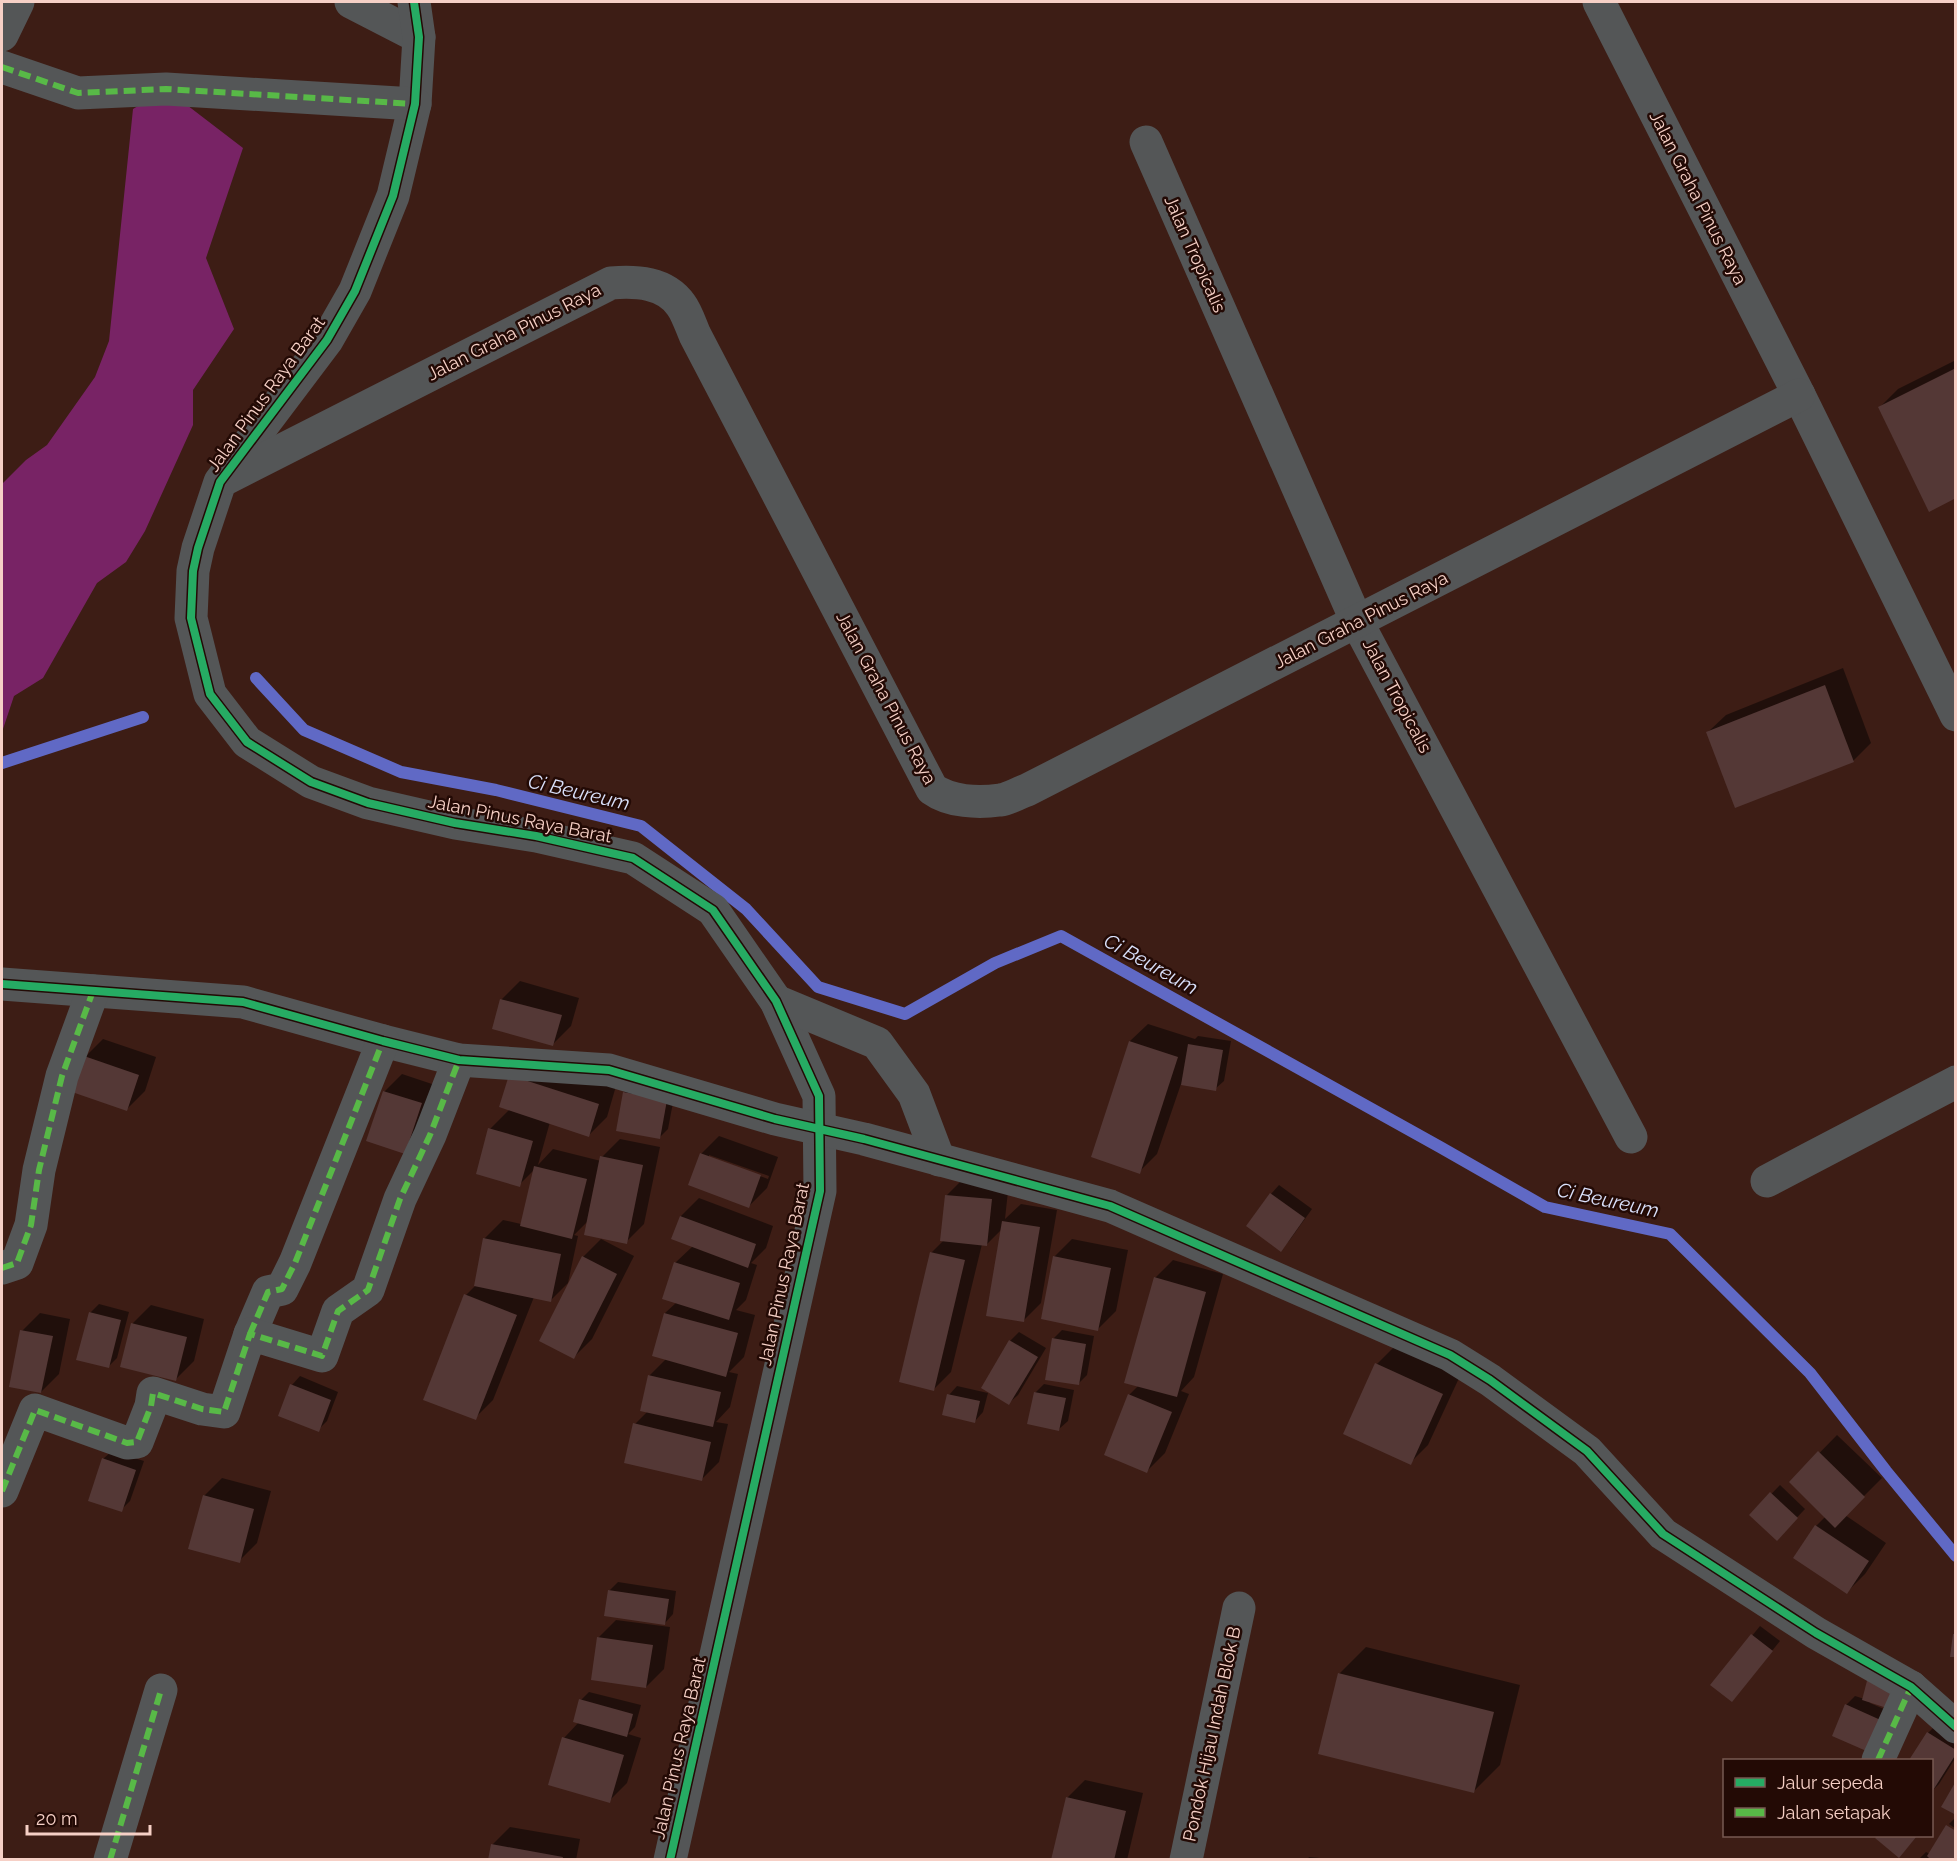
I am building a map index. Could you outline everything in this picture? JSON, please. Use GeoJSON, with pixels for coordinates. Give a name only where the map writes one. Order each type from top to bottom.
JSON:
{"type":"FeatureCollection","features":[{"type":"Feature","properties":{"kind":"street"},"geometry":{"type":"LineString","coordinates":[[2,35],[18,2]]}},
{"type":"Feature","properties":{"kind":"street"},"geometry":{"type":"LineString","coordinates":[[351,2],[419,37]]}},
{"type":"Feature","properties":{"kind":"street","name":"Jalan Pinus Raya Barat"},"geometry":{"type":"LineString","coordinates":[[414,2],[419,37],[415,104],[393,196],[355,291],[327,340],[220,482],[198,548],[193,571],[191,618],[210,694],[247,742],[311,782],[368,803],[455,823],[536,836],[633,858],[713,910],[776,1001],[819,1096],[820,1191],[670,1860]]}},
{"type":"Feature","properties":{"kind":"street","name":"Jalan Graha Pinus Raya"},"geometry":{"type":"LineString","coordinates":[[1599,2],[1799,395],[1956,715]]}},
{"type":"Feature","properties":{"kind":"street"},"geometry":{"type":"LineString","coordinates":[[2,67],[78,93],[166,89],[415,104]]}},
{"type":"Feature","properties":{"kind":"street","name":"Jalan Tropicalis"},"geometry":{"type":"LineString","coordinates":[[1146,142],[1357,622],[1631,1137]]}},
{"type":"Feature","properties":{"kind":"street","name":"Jalan Graha Pinus Raya"},"geometry":{"type":"LineString","coordinates":[[220,482],[611,283],[635,282],[664,289],[681,304],[706,357],[932,789],[940,795],[954,799],[1002,800],[1027,790],[1799,395]]}},
{"type":"Feature","properties":{"kind":"street"},"geometry":{"type":"LineString","coordinates":[[2,984],[243,1002],[459,1060],[609,1070],[775,1119],[864,1139],[1110,1206],[1450,1355],[1490,1380],[1587,1451],[1663,1534],[1816,1633],[1911,1687],[1956,1727]]}},
{"type":"Feature","properties":{"kind":"street"},"geometry":{"type":"LineString","coordinates":[[2,1268],[17,1263],[31,1225],[39,1170],[62,1076],[93,991]]}},
{"type":"Feature","properties":{"kind":"street"},"geometry":{"type":"LineString","coordinates":[[776,1001],[876,1043],[914,1094],[939,1160]]}},
{"type":"Feature","properties":{"kind":"street"},"geometry":{"type":"LineString","coordinates":[[2,1491],[35,1410],[127,1443],[136,1442],[151,1406],[153,1393],[202,1409],[224,1412],[250,1334],[268,1292],[282,1289],[295,1263],[383,1041]]}},
{"type":"Feature","properties":{"kind":"street"},"geometry":{"type":"LineString","coordinates":[[250,1334],[322,1356],[338,1311],[368,1290],[400,1199],[459,1060]]}},
{"type":"Feature","properties":{"kind":"street"},"geometry":{"type":"LineString","coordinates":[[1767,1181],[1956,1082]]}},
{"type":"Feature","properties":{"kind":"street","name":"Pondok Hijau Indah Blok B"},"geometry":{"type":"LineString","coordinates":[[1186,1860],[1239,1608]]}},
{"type":"Feature","properties":{"kind":"street"},"geometry":{"type":"LineString","coordinates":[[1879,1759],[1911,1687]]}},
{"type":"Feature","properties":{"kind":"street"},"geometry":{"type":"LineString","coordinates":[[110,1860],[161,1690]]}},
{"type":"Feature","properties":{"kind":"shaded area"},"geometry":{"type":"Polygon","coordinates":[[[166,89],[243,148],[206,258],[234,329],[193,390],[193,425],[145,531],[126,562],[97,583],[43,678],[14,696],[2,732],[2,484],[26,460],[47,445],[95,377],[109,341],[133,109],[166,89]]]}},
{"type":"Feature","properties":{"kind":"building"},"geometry":{"type":"Polygon","coordinates":[[[1956,368],[1956,498],[1929,512],[1878,407],[1956,368]]]}},
{"type":"Feature","properties":{"kind":"building"},"geometry":{"type":"Polygon","coordinates":[[[1825,685],[1854,762],[1735,808],[1706,732],[1825,685]]]}},
{"type":"Feature","properties":{"kind":"building"},"geometry":{"type":"Polygon","coordinates":[[[500,999],[562,1015],[553,1046],[492,1029],[500,999]]]}},
{"type":"Feature","properties":{"kind":"building"},"geometry":{"type":"Polygon","coordinates":[[[1129,1041],[1178,1057],[1140,1174],[1091,1157],[1129,1041]]]}},
{"type":"Feature","properties":{"kind":"building"},"geometry":{"type":"Polygon","coordinates":[[[1188,1044],[1223,1050],[1216,1091],[1181,1085],[1188,1044]]]}},
{"type":"Feature","properties":{"kind":"building"},"geometry":{"type":"Polygon","coordinates":[[[84,1056],[139,1075],[127,1111],[72,1092],[84,1056]]]}},
{"type":"Feature","properties":{"kind":"building"},"geometry":{"type":"Polygon","coordinates":[[[509,1075],[599,1104],[589,1137],[499,1107],[509,1075]]]}},
{"type":"Feature","properties":{"kind":"building"},"geometry":{"type":"Polygon","coordinates":[[[383,1091],[422,1103],[405,1154],[366,1141],[383,1091]]]}},
{"type":"Feature","properties":{"kind":"building"},"geometry":{"type":"Polygon","coordinates":[[[623,1092],[667,1100],[660,1139],[616,1131],[623,1092]]]}},
{"type":"Feature","properties":{"kind":"building"},"geometry":{"type":"Polygon","coordinates":[[[488,1128],[533,1141],[520,1187],[476,1174],[488,1128]]]}},
{"type":"Feature","properties":{"kind":"building"},"geometry":{"type":"Polygon","coordinates":[[[700,1153],[761,1175],[749,1208],[688,1185],[700,1153]]]}},
{"type":"Feature","properties":{"kind":"building"},"geometry":{"type":"Polygon","coordinates":[[[600,1156],[643,1165],[627,1244],[584,1235],[600,1156]]]}},
{"type":"Feature","properties":{"kind":"building"},"geometry":{"type":"Polygon","coordinates":[[[534,1166],[587,1179],[572,1239],[520,1226],[534,1166]]]}},
{"type":"Feature","properties":{"kind":"building"},"geometry":{"type":"Polygon","coordinates":[[[1270,1193],[1305,1218],[1281,1252],[1246,1226],[1270,1193]]]}},
{"type":"Feature","properties":{"kind":"building"},"geometry":{"type":"Polygon","coordinates":[[[945,1195],[992,1199],[987,1246],[940,1241],[945,1195]]]}},
{"type":"Feature","properties":{"kind":"building"},"geometry":{"type":"Polygon","coordinates":[[[680,1216],[756,1244],[748,1268],[671,1239],[680,1216]]]}},
{"type":"Feature","properties":{"kind":"building"},"geometry":{"type":"Polygon","coordinates":[[[1002,1221],[1040,1227],[1024,1322],[986,1316],[1002,1221]]]}},
{"type":"Feature","properties":{"kind":"building"},"geometry":{"type":"Polygon","coordinates":[[[483,1238],[561,1254],[551,1302],[474,1286],[483,1238]]]}},
{"type":"Feature","properties":{"kind":"building"},"geometry":{"type":"Polygon","coordinates":[[[930,1252],[965,1260],[934,1391],[899,1382],[930,1252]]]}},
{"type":"Feature","properties":{"kind":"building"},"geometry":{"type":"Polygon","coordinates":[[[582,1256],[617,1274],[574,1359],[539,1341],[582,1256]]]}},
{"type":"Feature","properties":{"kind":"building"},"geometry":{"type":"Polygon","coordinates":[[[1053,1256],[1111,1268],[1098,1331],[1041,1319],[1053,1256]]]}},
{"type":"Feature","properties":{"kind":"building"},"geometry":{"type":"Polygon","coordinates":[[[674,1262],[740,1283],[729,1320],[662,1299],[674,1262]]]}},
{"type":"Feature","properties":{"kind":"building"},"geometry":{"type":"Polygon","coordinates":[[[1154,1277],[1206,1292],[1177,1397],[1124,1383],[1154,1277]]]}},
{"type":"Feature","properties":{"kind":"building"},"geometry":{"type":"Polygon","coordinates":[[[464,1294],[517,1315],[476,1420],[423,1400],[464,1294]]]}},
{"type":"Feature","properties":{"kind":"building"},"geometry":{"type":"Polygon","coordinates":[[[89,1312],[121,1320],[109,1368],[76,1360],[89,1312]]]}},
{"type":"Feature","properties":{"kind":"building"},"geometry":{"type":"Polygon","coordinates":[[[664,1313],[738,1333],[726,1377],[652,1356],[664,1313]]]}},
{"type":"Feature","properties":{"kind":"building"},"geometry":{"type":"Polygon","coordinates":[[[131,1323],[187,1337],[176,1381],[120,1367],[131,1323]]]}},
{"type":"Feature","properties":{"kind":"building"},"geometry":{"type":"Polygon","coordinates":[[[20,1330],[53,1336],[41,1393],[9,1387],[20,1330]]]}},
{"type":"Feature","properties":{"kind":"building"},"geometry":{"type":"Polygon","coordinates":[[[1052,1338],[1086,1344],[1079,1385],[1045,1380],[1052,1338]]]}},
{"type":"Feature","properties":{"kind":"building"},"geometry":{"type":"Polygon","coordinates":[[[1009,1340],[1038,1357],[1009,1405],[981,1388],[1009,1340]]]}},
{"type":"Feature","properties":{"kind":"building"},"geometry":{"type":"Polygon","coordinates":[[[1375,1363],[1443,1394],[1411,1465],[1343,1434],[1375,1363]]]}},
{"type":"Feature","properties":{"kind":"building"},"geometry":{"type":"Polygon","coordinates":[[[648,1375],[721,1392],[713,1427],[640,1411],[648,1375]]]}},
{"type":"Feature","properties":{"kind":"building"},"geometry":{"type":"Polygon","coordinates":[[[290,1384],[331,1400],[319,1432],[278,1416],[290,1384]]]}},
{"type":"Feature","properties":{"kind":"building"},"geometry":{"type":"Polygon","coordinates":[[[1034,1392],[1066,1398],[1059,1431],[1027,1424],[1034,1392]]]}},
{"type":"Feature","properties":{"kind":"building"},"geometry":{"type":"Polygon","coordinates":[[[947,1394],[980,1401],[975,1423],[942,1415],[947,1394]]]}},
{"type":"Feature","properties":{"kind":"building"},"geometry":{"type":"Polygon","coordinates":[[[1128,1394],[1172,1412],[1147,1473],[1104,1455],[1128,1394]]]}},
{"type":"Feature","properties":{"kind":"building"},"geometry":{"type":"Polygon","coordinates":[[[633,1423],[711,1442],[702,1481],[624,1463],[633,1423]]]}},
{"type":"Feature","properties":{"kind":"building"},"geometry":{"type":"Polygon","coordinates":[[[1818,1451],[1865,1497],[1835,1528],[1789,1482],[1818,1451]]]}},
{"type":"Feature","properties":{"kind":"building"},"geometry":{"type":"Polygon","coordinates":[[[102,1458],[136,1470],[122,1512],[88,1501],[102,1458]]]}},
{"type":"Feature","properties":{"kind":"building"},"geometry":{"type":"Polygon","coordinates":[[[1770,1492],[1798,1518],[1777,1541],[1749,1515],[1770,1492]]]}},
{"type":"Feature","properties":{"kind":"building"},"geometry":{"type":"Polygon","coordinates":[[[203,1495],[254,1509],[240,1563],[188,1549],[203,1495]]]}},
{"type":"Feature","properties":{"kind":"building"},"geometry":{"type":"Polygon","coordinates":[[[1815,1525],[1869,1561],[1847,1594],[1793,1558],[1815,1525]]]}},
{"type":"Feature","properties":{"kind":"building"},"geometry":{"type":"Polygon","coordinates":[[[608,1590],[669,1599],[665,1625],[604,1616],[608,1590]]]}},
{"type":"Feature","properties":{"kind":"building"},"geometry":{"type":"Polygon","coordinates":[[[1751,1634],[1773,1651],[1732,1702],[1710,1685],[1751,1634]]]}},
{"type":"Feature","properties":{"kind":"building"},"geometry":{"type":"Polygon","coordinates":[[[1953,1634],[1956,1634],[1956,1657],[1950,1657],[1953,1634]]]}},
{"type":"Feature","properties":{"kind":"building"},"geometry":{"type":"Polygon","coordinates":[[[597,1637],[653,1645],[646,1688],[591,1680],[597,1637]]]}},
{"type":"Feature","properties":{"kind":"building"},"geometry":{"type":"Polygon","coordinates":[[[1338,1673],[1494,1712],[1474,1793],[1318,1754],[1338,1673]]]}},
{"type":"Feature","properties":{"kind":"building"},"geometry":{"type":"Polygon","coordinates":[[[1868,1677],[1900,1687],[1893,1710],[1862,1700],[1868,1677]]]}},
{"type":"Feature","properties":{"kind":"building"},"geometry":{"type":"Polygon","coordinates":[[[579,1699],[633,1714],[627,1737],[573,1722],[579,1699]]]}},
{"type":"Feature","properties":{"kind":"building"},"geometry":{"type":"Polygon","coordinates":[[[1845,1704],[1885,1722],[1871,1753],[1832,1736],[1845,1704]]]}},
{"type":"Feature","properties":{"kind":"building"},"geometry":{"type":"Polygon","coordinates":[[[1927,1732],[1956,1750],[1956,1754],[1933,1790],[1933,1759],[1910,1759],[1927,1732]]]}},
{"type":"Feature","properties":{"kind":"building"},"geometry":{"type":"Polygon","coordinates":[[[562,1737],[624,1755],[610,1803],[548,1785],[562,1737]]]}},
{"type":"Feature","properties":{"kind":"building"},"geometry":{"type":"Polygon","coordinates":[[[1956,1781],[1956,1815],[1941,1807],[1956,1781]]]}},
{"type":"Feature","properties":{"kind":"building"},"geometry":{"type":"Polygon","coordinates":[[[1066,1797],[1126,1811],[1114,1860],[1051,1860],[1066,1797]]]}},
{"type":"Feature","properties":{"kind":"building"},"geometry":{"type":"Polygon","coordinates":[[[1946,1825],[1956,1831],[1956,1860],[1931,1860],[1927,1856],[1946,1825]]]}},
{"type":"Feature","properties":{"kind":"building"},"geometry":{"type":"Polygon","coordinates":[[[1876,1837],[1916,1837],[1899,1858],[1876,1837]]]}},
{"type":"Feature","properties":{"kind":"building"},"geometry":{"type":"Polygon","coordinates":[[[491,1844],[563,1857],[562,1860],[488,1860],[491,1844]]]}},
{"type":"Feature","properties":{"kind":"waterway","name":"Ci Beureum"},"geometry":{"type":"LineString","coordinates":[[256,678],[304,730],[401,772],[496,790],[641,826],[746,909],[818,987],[905,1014],[995,963],[1061,936],[1545,1207],[1670,1234],[1810,1373],[1956,1556]]}},
{"type":"Feature","properties":{"kind":"waterway"},"geometry":{"type":"LineString","coordinates":[[2,763],[143,717]]}},
{"type":"Feature","properties":{"kind":"marked path"},"geometry":{"type":"LineString","coordinates":[[2,67],[78,93],[166,89],[415,104]]}},
{"type":"Feature","properties":{"kind":"marked path"},"geometry":{"type":"LineString","coordinates":[[2,1268],[17,1263],[31,1225],[39,1170],[62,1076],[93,991]]}},
{"type":"Feature","properties":{"kind":"marked path"},"geometry":{"type":"LineString","coordinates":[[250,1334],[268,1292],[282,1289],[295,1263],[383,1041]]}},
{"type":"Feature","properties":{"kind":"marked path"},"geometry":{"type":"LineString","coordinates":[[2,1491],[35,1410],[127,1443],[137,1442],[151,1406],[153,1393],[202,1409],[224,1412],[250,1334],[322,1356],[338,1311],[368,1290],[400,1199],[430,1135],[459,1060]]}},
{"type":"Feature","properties":{"kind":"marked path"},"geometry":{"type":"LineString","coordinates":[[1878,1759],[1911,1687]]}},
{"type":"Feature","properties":{"kind":"marked path"},"geometry":{"type":"LineString","coordinates":[[110,1860],[161,1690]]}},
{"type":"Feature","properties":{"kind":"cycle path"},"geometry":{"type":"LineString","coordinates":[[414,2],[419,37],[415,104],[393,196],[355,291],[327,340],[220,482],[198,548],[193,571],[191,618],[210,694],[247,742],[311,782],[368,803],[455,823],[536,836],[633,858],[713,910],[776,1001],[819,1096],[820,1191],[670,1860]]}},
{"type":"Feature","properties":{"kind":"cycle path"},"geometry":{"type":"LineString","coordinates":[[2,984],[243,1002],[459,1060],[609,1070],[775,1119],[864,1139],[1110,1206],[1450,1355],[1490,1380],[1587,1451],[1663,1534],[1816,1633],[1911,1687],[1956,1727]]}}]}
